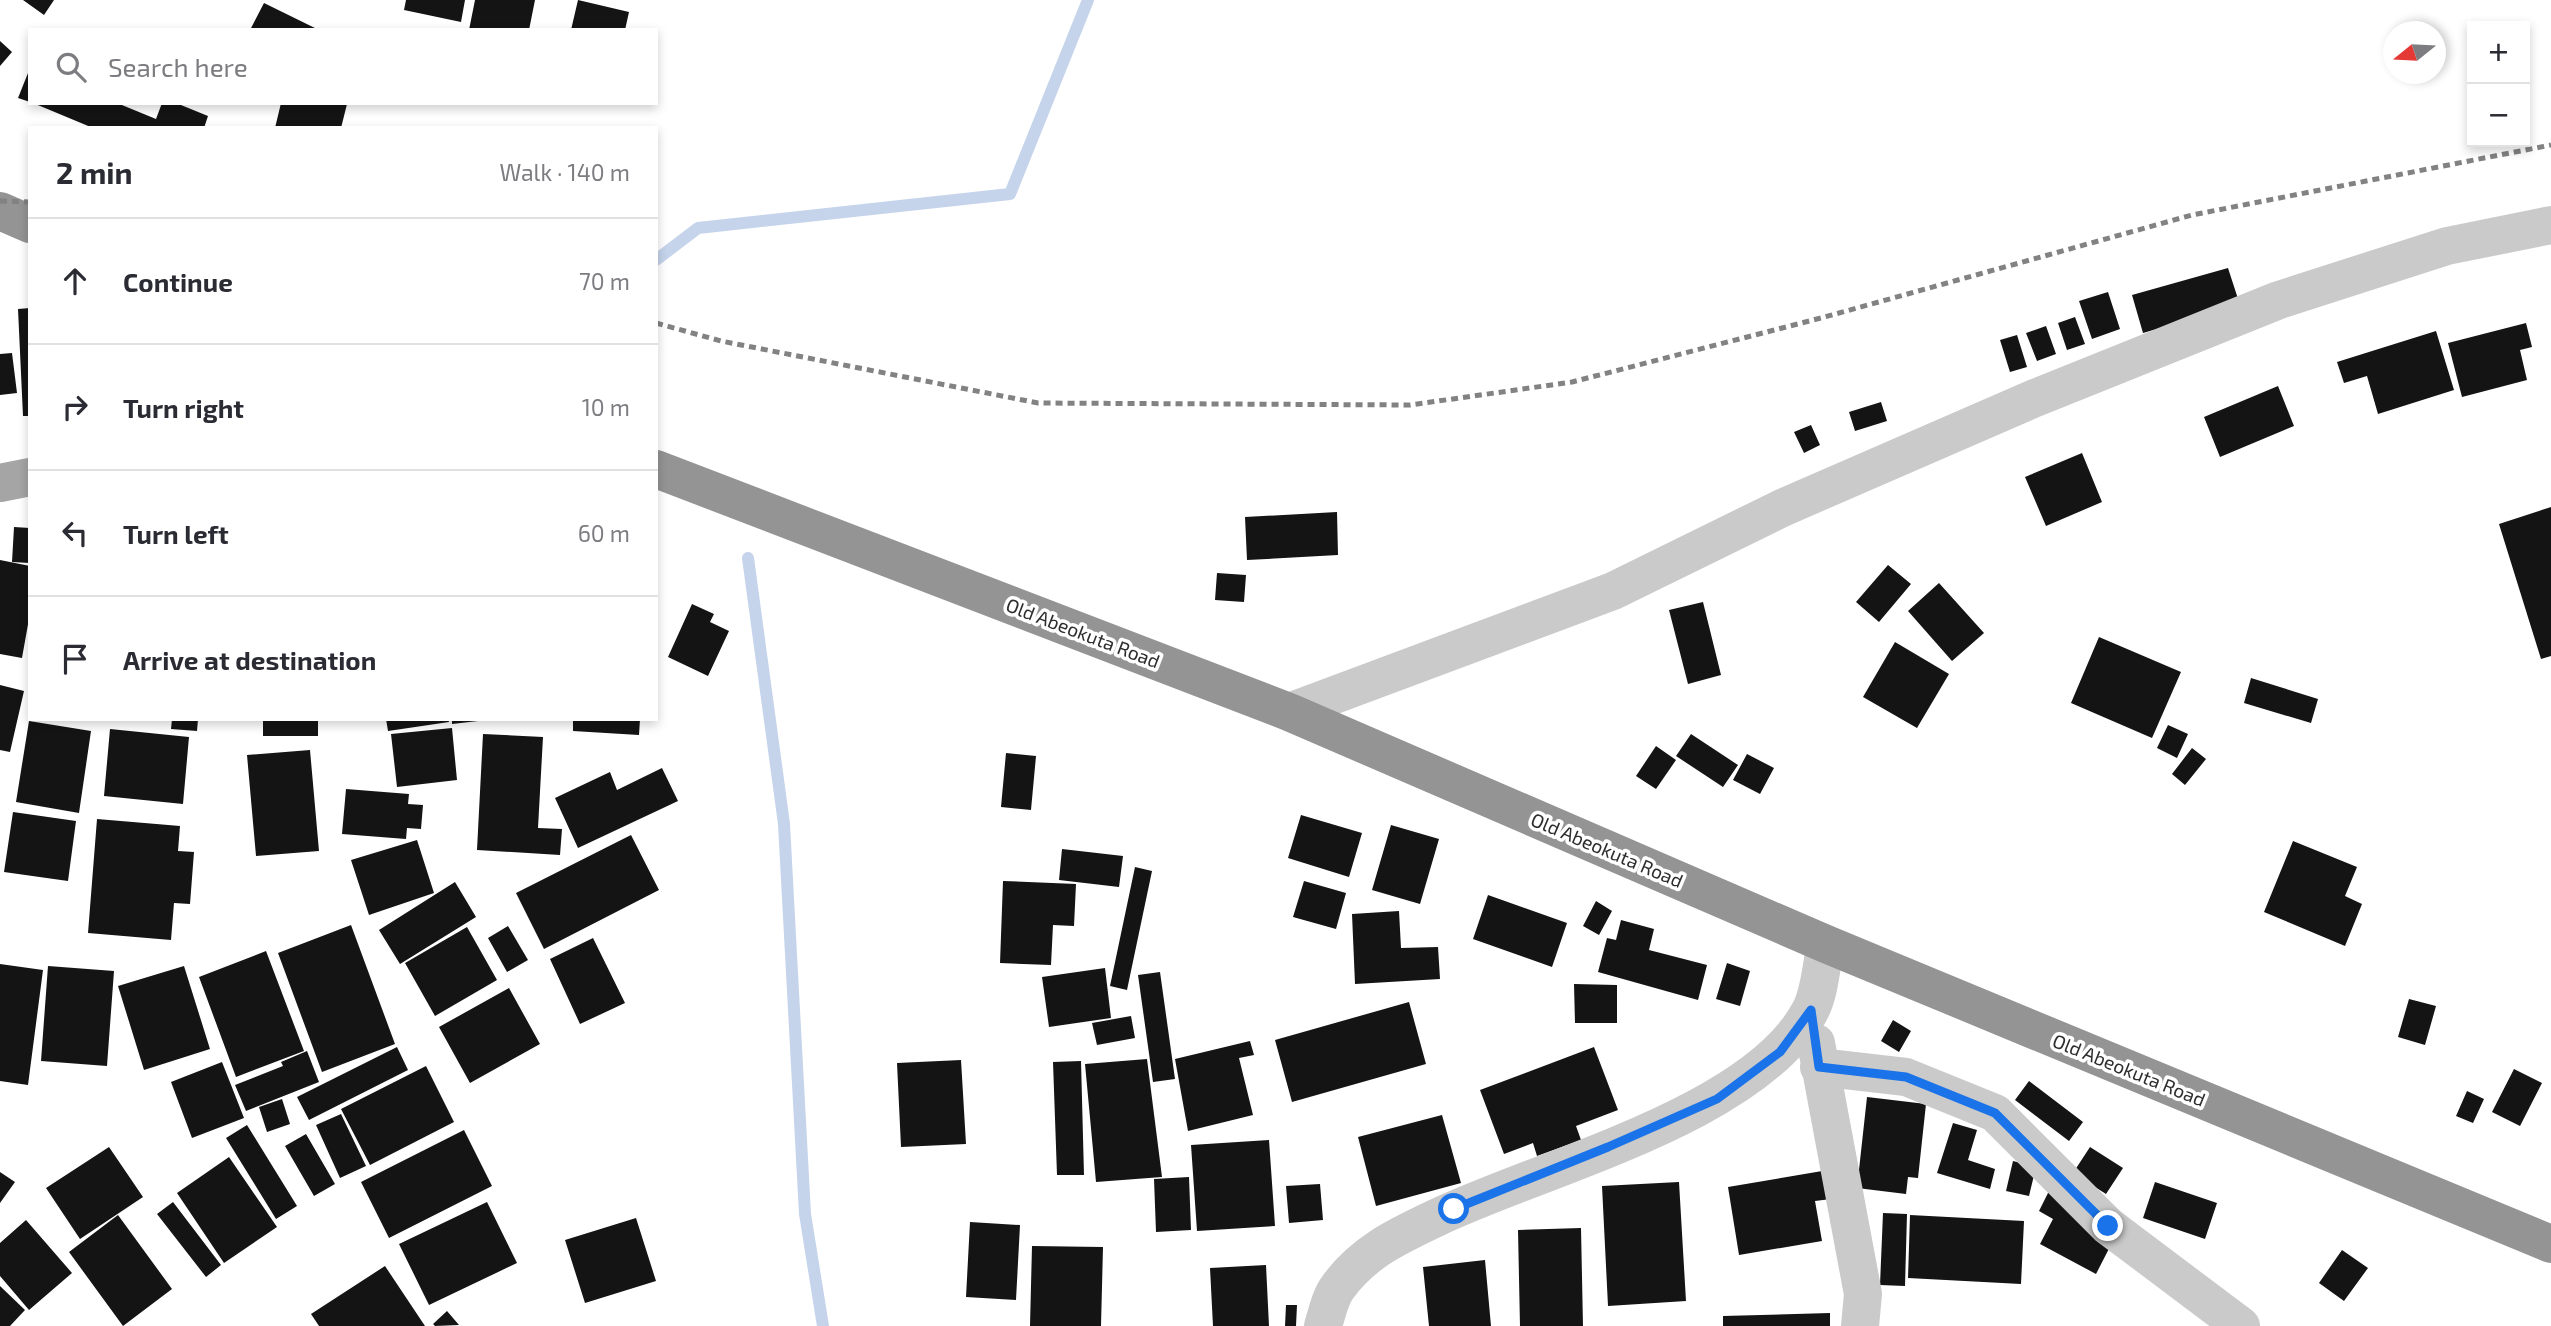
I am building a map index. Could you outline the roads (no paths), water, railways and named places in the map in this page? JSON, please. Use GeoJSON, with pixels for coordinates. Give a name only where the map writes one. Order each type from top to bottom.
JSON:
{"type":"FeatureCollection","features":[{"type":"Feature","properties":{"kind":"highway"},"geometry":{"type":"LineString","coordinates":[[0,211],[28,223]]}},
{"type":"Feature","properties":{"kind":"highway","name":"Old Abeokuta Road"},"geometry":{"type":"LineString","coordinates":[[658,471],[1289,712],[1826,944],[2551,1244]]}},
{"type":"Feature","properties":{"kind":"main road"},"geometry":{"type":"LineString","coordinates":[[0,483],[28,477]]}},
{"type":"Feature","properties":{"kind":"street"},"geometry":{"type":"LineString","coordinates":[[1289,712],[1613,591],[1782,508],[2035,398],[2279,300],[2447,246],[2551,225]]}},
{"type":"Feature","properties":{"kind":"street"},"geometry":{"type":"LineString","coordinates":[[1826,944],[1811,1010],[1819,1067],[1863,1294],[1860,1326]]}},
{"type":"Feature","properties":{"kind":"street"},"geometry":{"type":"LineString","coordinates":[[1323,1326],[1336,1289],[1381,1244],[1454,1209],[1608,1147],[1717,1099],[1780,1052],[1811,1010]]}},
{"type":"Feature","properties":{"kind":"street"},"geometry":{"type":"LineString","coordinates":[[1819,1067],[1906,1077],[1995,1113],[2108,1226],[2241,1326]]}},
{"type":"Feature","properties":{"kind":"waterway"},"geometry":{"type":"LineString","coordinates":[[658,258],[698,228],[1010,194],[1088,0]]}},
{"type":"Feature","properties":{"kind":"waterway"},"geometry":{"type":"LineString","coordinates":[[748,558],[784,824],[805,1214],[823,1326]]}},
{"type":"Feature","properties":{"kind":"railway"},"geometry":{"type":"LineString","coordinates":[[658,324],[721,341],[1038,403],[1410,405],[1572,382],[1821,318],[2192,215],[2551,145]]}},
{"type":"Feature","properties":{"kind":"railway"},"geometry":{"type":"LineString","coordinates":[[0,201],[28,202]]}}]}
